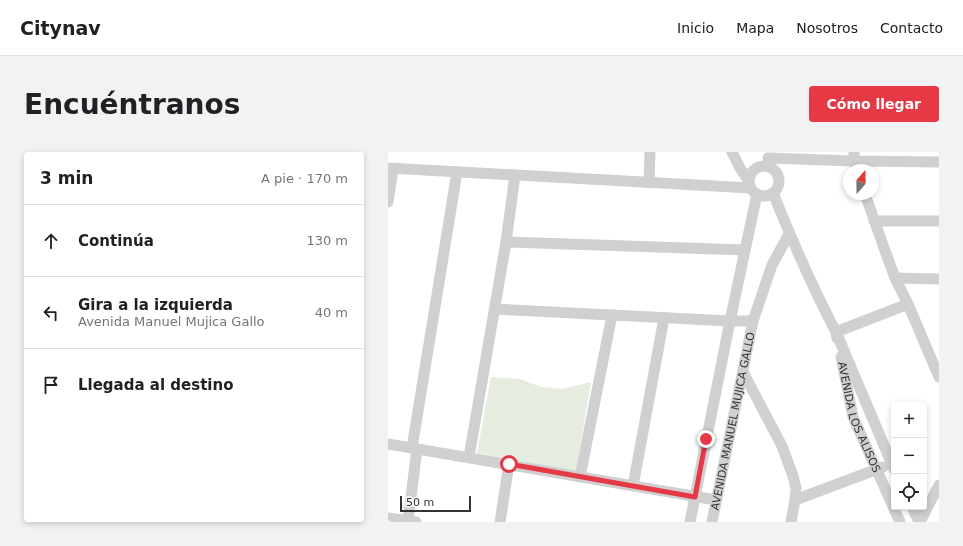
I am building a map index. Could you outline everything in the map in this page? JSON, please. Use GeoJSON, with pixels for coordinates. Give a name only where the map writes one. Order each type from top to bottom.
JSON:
{"type":"FeatureCollection","features":[{"type":"Feature","properties":{"kind":"street"},"geometry":{"type":"LineString","coordinates":[[649,183],[650,152]]}},
{"type":"Feature","properties":{"kind":"street"},"geometry":{"type":"LineString","coordinates":[[732,152],[752,188],[761,196],[773,193],[779,184],[778,175],[771,168],[768,158]]}},
{"type":"Feature","properties":{"kind":"street"},"geometry":{"type":"LineString","coordinates":[[768,158],[855,161],[923,157],[939,162]]}},
{"type":"Feature","properties":{"kind":"street"},"geometry":{"type":"LineString","coordinates":[[752,188],[750,175],[752,171],[756,167],[761,166],[768,158]]}},
{"type":"Feature","properties":{"kind":"street"},"geometry":{"type":"LineString","coordinates":[[388,202],[391,168],[752,188]]}},
{"type":"Feature","properties":{"kind":"street"},"geometry":{"type":"LineString","coordinates":[[388,518],[412,521],[414,448],[457,172]]}},
{"type":"Feature","properties":{"kind":"street"},"geometry":{"type":"LineString","coordinates":[[469,457],[506,242],[515,175]]}},
{"type":"Feature","properties":{"kind":"street","name":"AVENIDA MANUEL MUJICA GALLO"},"geometry":{"type":"LineString","coordinates":[[690,522],[745,250],[752,188]]}},
{"type":"Feature","properties":{"kind":"street","name":"AVENIDA LOS ALISOS"},"geometry":{"type":"LineString","coordinates":[[773,193],[789,234],[826,314],[836,332],[891,461]]}},
{"type":"Feature","properties":{"kind":"street"},"geometry":{"type":"LineString","coordinates":[[867,200],[895,278],[908,304],[939,377]]}},
{"type":"Feature","properties":{"kind":"street"},"geometry":{"type":"LineString","coordinates":[[874,221],[939,221]]}},
{"type":"Feature","properties":{"kind":"street","name":"AVENIDA MANUEL MUJICA GALLO"},"geometry":{"type":"LineString","coordinates":[[712,522],[753,321],[772,266],[789,234]]}},
{"type":"Feature","properties":{"kind":"street"},"geometry":{"type":"LineString","coordinates":[[506,242],[745,250]]}},
{"type":"Feature","properties":{"kind":"street"},"geometry":{"type":"LineString","coordinates":[[895,278],[939,279]]}},
{"type":"Feature","properties":{"kind":"street"},"geometry":{"type":"LineString","coordinates":[[836,332],[908,304]]}},
{"type":"Feature","properties":{"kind":"street"},"geometry":{"type":"LineString","coordinates":[[495,309],[730,321]]}},
{"type":"Feature","properties":{"kind":"street"},"geometry":{"type":"LineString","coordinates":[[580,477],[612,315]]}},
{"type":"Feature","properties":{"kind":"street"},"geometry":{"type":"LineString","coordinates":[[633,486],[664,318]]}},
{"type":"Feature","properties":{"kind":"street","name":"AVENIDA MANUEL MUJICA GALLO"},"geometry":{"type":"LineString","coordinates":[[730,321],[753,321]]}},
{"type":"Feature","properties":{"kind":"street","name":"AVENIDA LOS ALISOS"},"geometry":{"type":"LineString","coordinates":[[836,332],[853,417],[900,522]]}},
{"type":"Feature","properties":{"kind":"street"},"geometry":{"type":"LineString","coordinates":[[743,372],[782,446],[796,488],[791,522]]}},
{"type":"Feature","properties":{"kind":"street"},"geometry":{"type":"LineString","coordinates":[[388,444],[716,500]]}},
{"type":"Feature","properties":{"kind":"street"},"geometry":{"type":"LineString","coordinates":[[500,522],[509,464]]}},
{"type":"Feature","properties":{"kind":"street"},"geometry":{"type":"LineString","coordinates":[[795,500],[877,470],[891,466]]}},
{"type":"Feature","properties":{"kind":"street"},"geometry":{"type":"LineString","coordinates":[[919,522],[939,485]]}},
{"type":"Feature","properties":{"kind":"street"},"geometry":{"type":"LineString","coordinates":[[913,510],[919,522]]}},
{"type":"Feature","properties":{"kind":"shaded area"},"geometry":{"type":"Polygon","coordinates":[[[491,377],[520,379],[541,387],[562,389],[591,382],[576,471],[477,453],[491,377]]]}},
{"type":"Feature","properties":{"kind":"route"},"geometry":{"type":"LineString","coordinates":[[509,464],[695,497],[706,439]]}}]}
